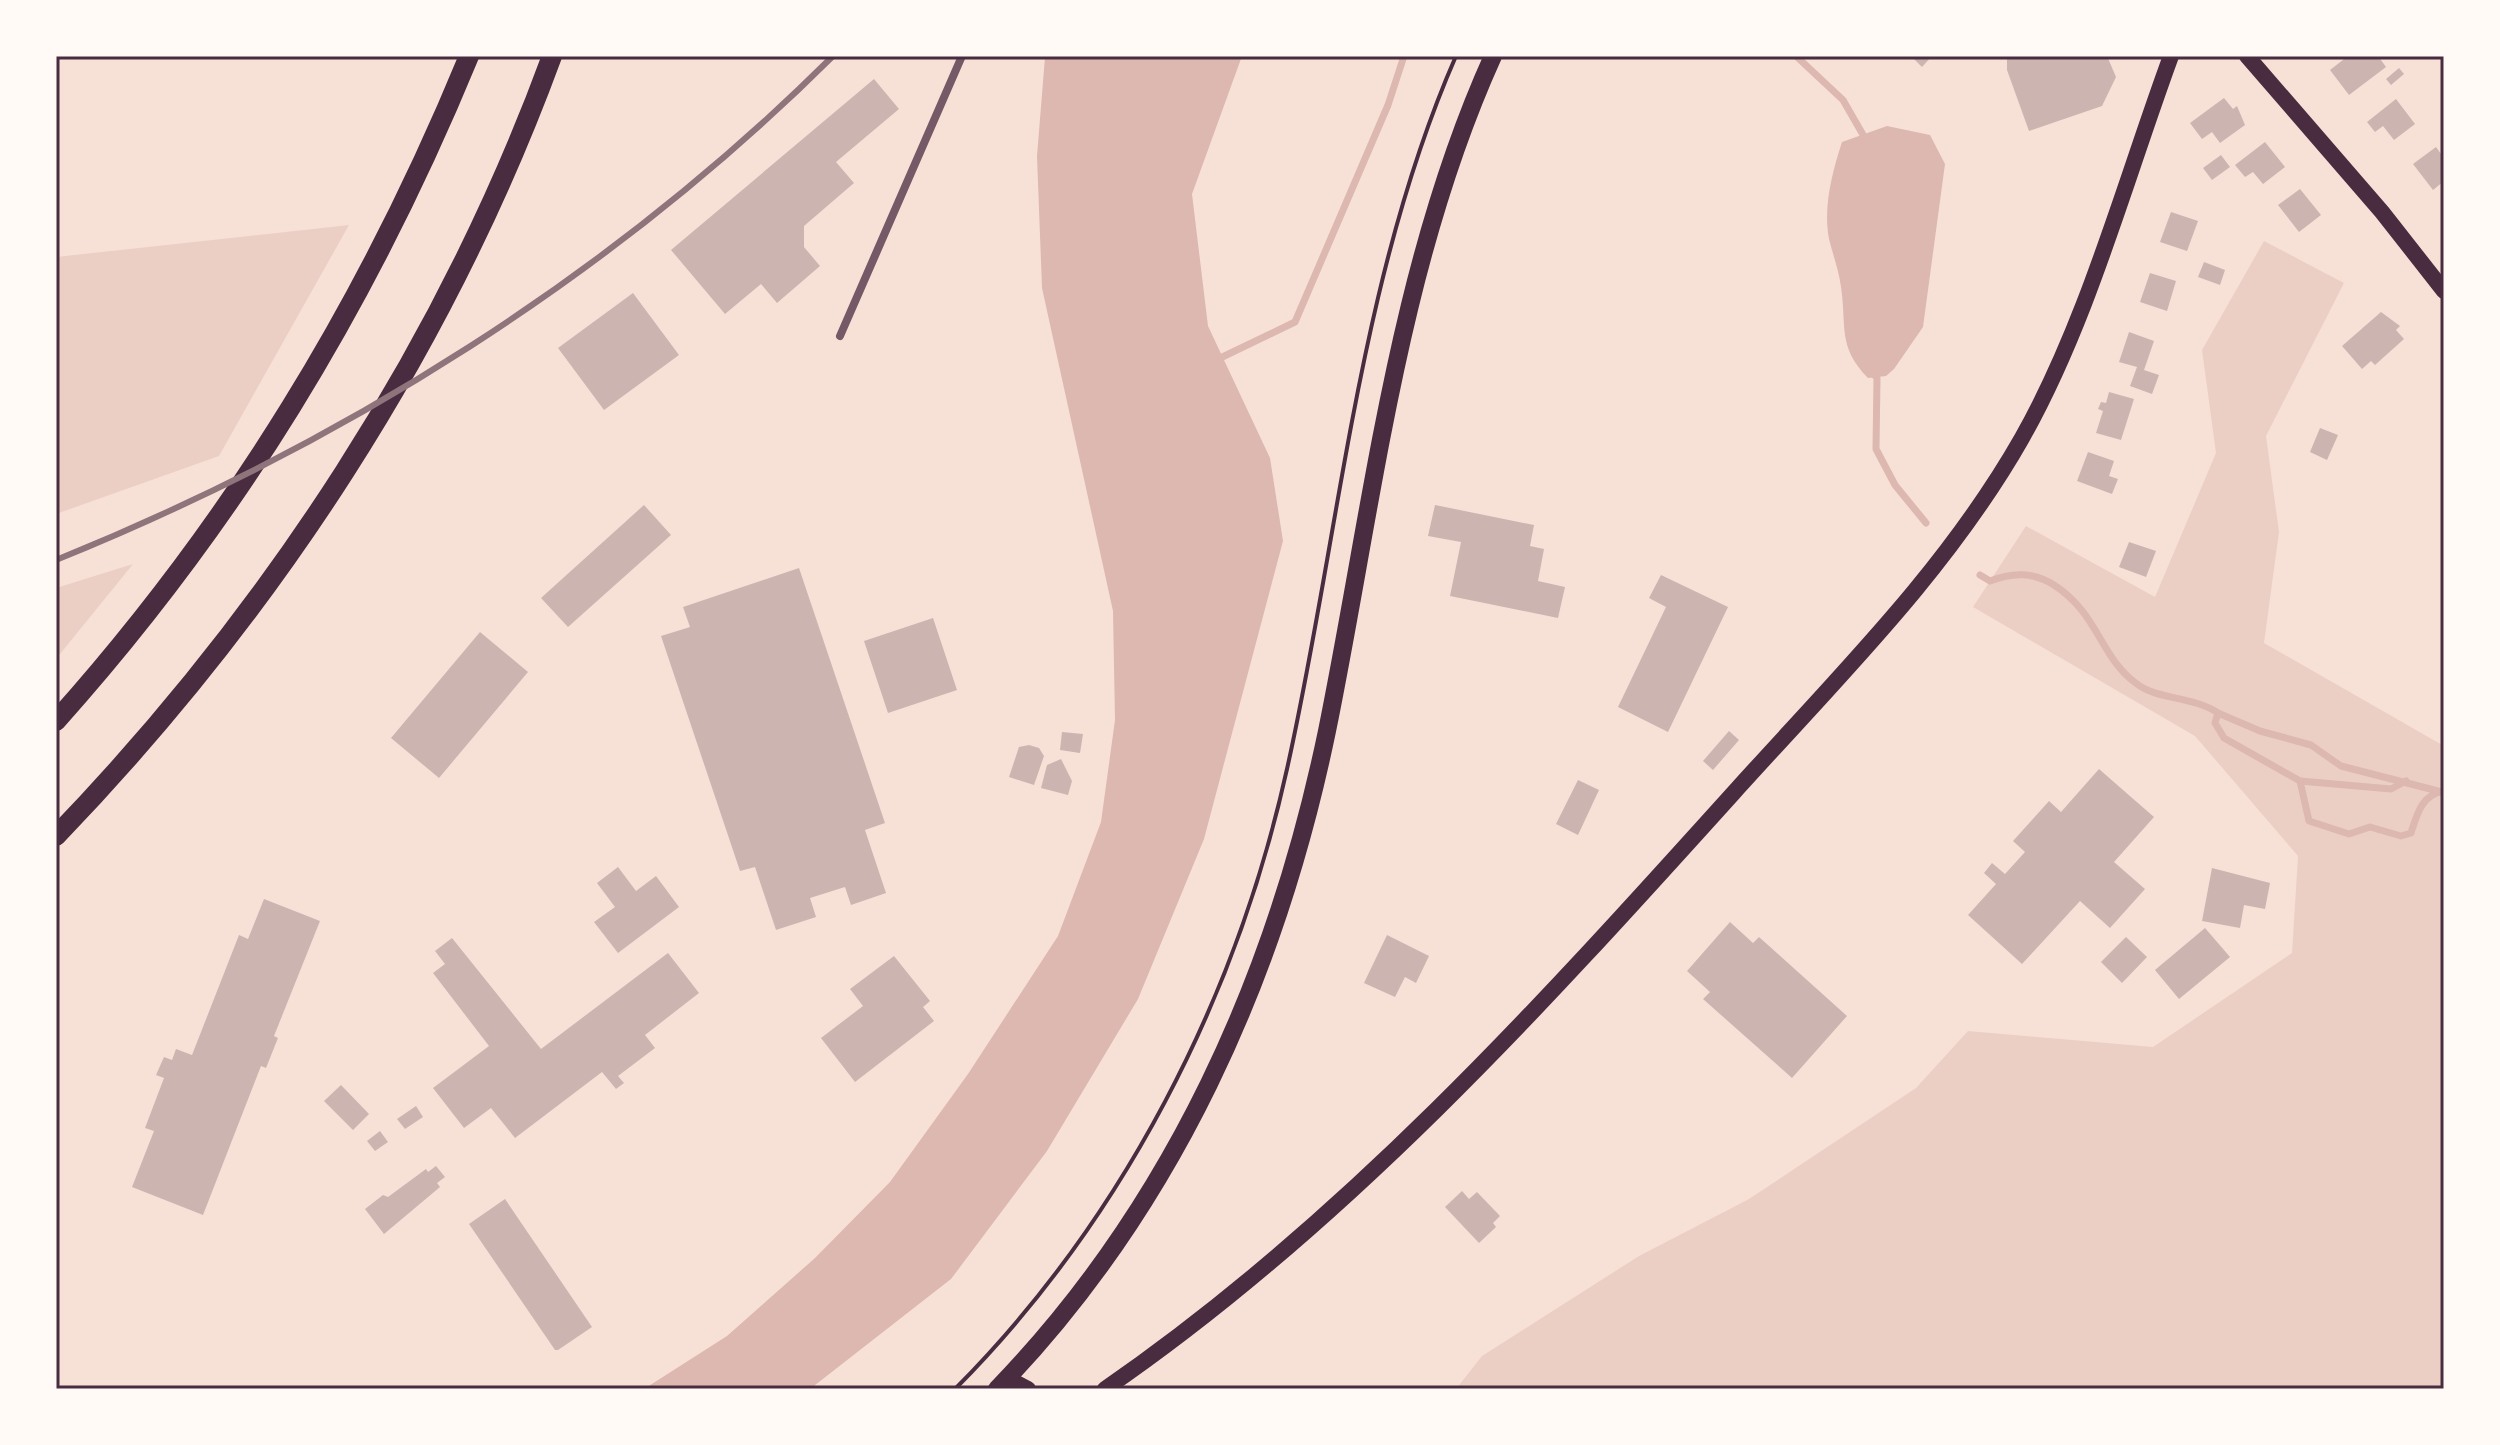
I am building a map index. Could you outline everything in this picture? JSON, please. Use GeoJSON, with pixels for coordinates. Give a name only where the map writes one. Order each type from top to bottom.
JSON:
{"type":"FeatureCollection","features":[{"type":"Feature","properties":{"kind":"highway"},"geometry":{"type":"LineString","coordinates":[[60,716],[158,601],[293,407],[375,263],[469,56]]}},
{"type":"Feature","properties":{"kind":"highway"},"geometry":{"type":"LineString","coordinates":[[56,836],[127,761],[214,659],[314,521],[401,379],[477,230],[552,56]]}},
{"type":"Feature","properties":{"kind":"main road"},"geometry":{"type":"LineString","coordinates":[[1002,1384],[1077,1300],[1166,1169],[1211,1083],[1257,973],[1300,839],[1323,747],[1419,268],[1453,157],[1493,56]]}},
{"type":"Feature","properties":{"kind":"main road"},"geometry":{"type":"LineString","coordinates":[[1105,1389],[1276,1255],[1441,1105],[1629,908],[1935,567],[2002,471],[2054,376],[2171,56]]}},
{"type":"Feature","properties":{"kind":"main road"},"geometry":{"type":"LineString","coordinates":[[2247,56],[2382,212],[2444,291]]}},
{"type":"Feature","properties":{"kind":"main road"},"geometry":{"type":"LineString","coordinates":[[1002,1384],[1028,1389]]}},
{"type":"Feature","properties":{"kind":"street"},"geometry":{"type":"LineString","coordinates":[[840,336],[962,56]]}},
{"type":"Feature","properties":{"kind":"path"},"geometry":{"type":"LineString","coordinates":[[955,1389],[1042,1295],[1101,1213],[1166,1097],[1222,976],[1258,878],[1287,768],[1363,373],[1388,268],[1429,127],[1456,56]]}},
{"type":"Feature","properties":{"kind":"shaded area"},"geometry":{"type":"Polygon","coordinates":[[[1242,56],[1192,194],[1208,326],[1270,458],[1283,541],[1204,839],[1138,999],[1047,1151],[951,1279],[810,1389],[644,1389],[727,1336],[815,1258],[890,1182],[968,1074],[1058,936],[1101,822],[1115,720],[1113,611],[1042,288],[1037,156],[1045,57],[1242,56]]]}},
{"type":"Feature","properties":{"kind":"shaded area"},"geometry":{"type":"Polygon","coordinates":[[[1887,126],[1930,135],[1945,164],[1923,327],[1894,369],[1886,376],[1868,378],[1847,346],[1840,281],[1827,227],[1828,202],[1842,142],[1887,126]]]}},
{"type":"Feature","properties":{"kind":"shaded area"},"geometry":{"type":"Polygon","coordinates":[[[349,225],[219,456],[56,514],[56,257],[349,225]]]}},
{"type":"Feature","properties":{"kind":"shaded area"},"geometry":{"type":"Polygon","coordinates":[[[2264,241],[2344,283],[2266,436],[2279,532],[2264,643],[2444,746],[2444,1389],[1456,1389],[1482,1356],[1639,1256],[1749,1199],[1916,1088],[1968,1031],[2153,1047],[2292,953],[2298,856],[2195,736],[1973,607],[2026,526],[2155,597],[2216,453],[2202,350],[2264,241]]]}},
{"type":"Feature","properties":{"kind":"shaded area"},"geometry":{"type":"Polygon","coordinates":[[[133,564],[56,659],[56,588],[133,564]]]}},
{"type":"Feature","properties":{"kind":"building"},"geometry":{"type":"Polygon","coordinates":[[[1911,56],[1932,56],[1922,67],[1911,56]]]}},
{"type":"Feature","properties":{"kind":"building"},"geometry":{"type":"Polygon","coordinates":[[[2007,56],[2107,56],[2116,77],[2102,106],[2029,131],[2007,70],[2007,56]]]}},
{"type":"Feature","properties":{"kind":"building"},"geometry":{"type":"Polygon","coordinates":[[[2348,56],[2378,56],[2386,67],[2349,95],[2330,70],[2348,56]]]}},
{"type":"Feature","properties":{"kind":"building"},"geometry":{"type":"Polygon","coordinates":[[[2399,68],[2404,74],[2391,85],[2386,79],[2399,68]]]}},
{"type":"Feature","properties":{"kind":"building"},"geometry":{"type":"Polygon","coordinates":[[[874,79],[899,109],[836,162],[854,183],[804,226],[804,247],[820,266],[777,303],[761,284],[725,314],[671,250],[874,79]]]}},
{"type":"Feature","properties":{"kind":"building"},"geometry":{"type":"Polygon","coordinates":[[[2224,98],[2233,109],[2237,106],[2245,125],[2220,143],[2212,132],[2202,139],[2190,123],[2224,98]]]}},
{"type":"Feature","properties":{"kind":"building"},"geometry":{"type":"Polygon","coordinates":[[[2396,99],[2415,124],[2394,140],[2383,126],[2375,132],[2367,122],[2396,99]]]}},
{"type":"Feature","properties":{"kind":"building"},"geometry":{"type":"Polygon","coordinates":[[[2265,142],[2285,167],[2263,184],[2253,172],[2245,177],[2235,165],[2265,142]]]}},
{"type":"Feature","properties":{"kind":"building"},"geometry":{"type":"Polygon","coordinates":[[[2436,147],[2444,158],[2444,181],[2433,190],[2413,164],[2436,147]]]}},
{"type":"Feature","properties":{"kind":"building"},"geometry":{"type":"Polygon","coordinates":[[[2221,155],[2230,167],[2212,180],[2203,168],[2221,155]]]}},
{"type":"Feature","properties":{"kind":"building"},"geometry":{"type":"Polygon","coordinates":[[[2300,189],[2321,215],[2299,232],[2278,205],[2300,189]]]}},
{"type":"Feature","properties":{"kind":"building"},"geometry":{"type":"Polygon","coordinates":[[[2171,212],[2198,221],[2187,251],[2160,242],[2171,212]]]}},
{"type":"Feature","properties":{"kind":"building"},"geometry":{"type":"Polygon","coordinates":[[[2204,262],[2225,270],[2220,285],[2198,277],[2204,262]]]}},
{"type":"Feature","properties":{"kind":"building"},"geometry":{"type":"Polygon","coordinates":[[[2150,273],[2176,281],[2167,311],[2140,302],[2150,273]]]}},
{"type":"Feature","properties":{"kind":"building"},"geometry":{"type":"Polygon","coordinates":[[[633,293],[679,355],[604,410],[558,348],[633,293]]]}},
{"type":"Feature","properties":{"kind":"building"},"geometry":{"type":"Polygon","coordinates":[[[2381,312],[2400,326],[2396,330],[2404,339],[2375,365],[2371,361],[2362,369],[2342,346],[2381,312]]]}},
{"type":"Feature","properties":{"kind":"building"},"geometry":{"type":"Polygon","coordinates":[[[2129,332],[2154,341],[2144,370],[2159,375],[2152,394],[2130,386],[2137,367],[2119,362],[2129,332]]]}},
{"type":"Feature","properties":{"kind":"building"},"geometry":{"type":"Polygon","coordinates":[[[2109,392],[2134,399],[2121,440],[2096,433],[2103,411],[2098,409],[2101,402],[2106,403],[2109,392]]]}},
{"type":"Feature","properties":{"kind":"building"},"geometry":{"type":"Polygon","coordinates":[[[2320,428],[2338,435],[2327,460],[2310,452],[2320,428]]]}},
{"type":"Feature","properties":{"kind":"building"},"geometry":{"type":"Polygon","coordinates":[[[2088,452],[2114,461],[2109,476],[2118,479],[2112,494],[2077,481],[2088,452]]]}},
{"type":"Feature","properties":{"kind":"building"},"geometry":{"type":"Polygon","coordinates":[[[644,505],[671,535],[568,627],[541,598],[644,505]]]}},
{"type":"Feature","properties":{"kind":"building"},"geometry":{"type":"Polygon","coordinates":[[[1435,505],[1534,525],[1530,546],[1544,549],[1538,581],[1565,587],[1558,618],[1450,596],[1461,542],[1428,536],[1435,505]]]}},
{"type":"Feature","properties":{"kind":"building"},"geometry":{"type":"Polygon","coordinates":[[[2129,542],[2156,551],[2146,577],[2119,567],[2129,542]]]}},
{"type":"Feature","properties":{"kind":"building"},"geometry":{"type":"Polygon","coordinates":[[[799,568],[885,823],[865,830],[886,893],[851,905],[845,887],[810,898],[816,917],[776,930],[755,867],[740,871],[661,636],[690,627],[683,607],[799,568]]]}},
{"type":"Feature","properties":{"kind":"building"},"geometry":{"type":"Polygon","coordinates":[[[1661,575],[1728,607],[1668,732],[1618,707],[1666,607],[1649,598],[1661,575]]]}},
{"type":"Feature","properties":{"kind":"building"},"geometry":{"type":"Polygon","coordinates":[[[933,618],[957,690],[888,713],[864,641],[933,618]]]}},
{"type":"Feature","properties":{"kind":"building"},"geometry":{"type":"Polygon","coordinates":[[[480,632],[528,672],[439,778],[391,738],[480,632]]]}},
{"type":"Feature","properties":{"kind":"building"},"geometry":{"type":"Polygon","coordinates":[[[1729,731],[1739,740],[1713,770],[1703,761],[1729,731]]]}},
{"type":"Feature","properties":{"kind":"building"},"geometry":{"type":"Polygon","coordinates":[[[1062,732],[1083,734],[1080,753],[1060,750],[1062,732]]]}},
{"type":"Feature","properties":{"kind":"building"},"geometry":{"type":"Polygon","coordinates":[[[1029,745],[1039,748],[1044,756],[1034,785],[1009,777],[1019,747],[1029,745]]]}},
{"type":"Feature","properties":{"kind":"building"},"geometry":{"type":"Polygon","coordinates":[[[1061,759],[1072,781],[1068,795],[1041,788],[1047,765],[1061,759]]]}},
{"type":"Feature","properties":{"kind":"building"},"geometry":{"type":"Polygon","coordinates":[[[2099,769],[2154,817],[2114,862],[2145,889],[2110,928],[2080,901],[2022,964],[1968,915],[1996,884],[1984,873],[1992,863],[2005,874],[2025,852],[2013,841],[2049,801],[2061,812],[2099,769]]]}},
{"type":"Feature","properties":{"kind":"building"},"geometry":{"type":"Polygon","coordinates":[[[1578,780],[1599,790],[1578,835],[1556,824],[1578,780]]]}},
{"type":"Feature","properties":{"kind":"building"},"geometry":{"type":"Polygon","coordinates":[[[618,867],[636,891],[656,876],[679,907],[618,953],[594,922],[615,907],[597,883],[618,867]]]}},
{"type":"Feature","properties":{"kind":"building"},"geometry":{"type":"Polygon","coordinates":[[[2212,868],[2270,883],[2265,909],[2244,905],[2240,928],[2202,921],[2212,868]]]}},
{"type":"Feature","properties":{"kind":"building"},"geometry":{"type":"Polygon","coordinates":[[[264,899],[320,921],[274,1036],[278,1038],[266,1068],[261,1066],[203,1215],[132,1187],[154,1131],[145,1128],[164,1078],[156,1075],[164,1057],[172,1060],[176,1049],[192,1055],[239,935],[248,939],[264,899]]]}},
{"type":"Feature","properties":{"kind":"building"},"geometry":{"type":"Polygon","coordinates":[[[1730,922],[1753,943],[1759,937],[1847,1016],[1792,1078],[1703,999],[1710,992],[1687,971],[1730,922]]]}},
{"type":"Feature","properties":{"kind":"building"},"geometry":{"type":"Polygon","coordinates":[[[2205,928],[2230,957],[2179,999],[2155,970],[2205,928]]]}},
{"type":"Feature","properties":{"kind":"building"},"geometry":{"type":"Polygon","coordinates":[[[1387,935],[1429,956],[1416,983],[1405,977],[1395,997],[1364,983],[1387,935]]]}},
{"type":"Feature","properties":{"kind":"building"},"geometry":{"type":"Polygon","coordinates":[[[2126,937],[2147,957],[2122,983],[2101,962],[2126,937]]]}},
{"type":"Feature","properties":{"kind":"building"},"geometry":{"type":"Polygon","coordinates":[[[452,938],[541,1049],[668,953],[699,993],[645,1035],[655,1048],[618,1076],[624,1083],[616,1089],[602,1072],[515,1138],[491,1108],[464,1128],[433,1088],[489,1046],[433,973],[445,964],[435,951],[452,938]]]}},
{"type":"Feature","properties":{"kind":"building"},"geometry":{"type":"Polygon","coordinates":[[[894,956],[930,1001],[923,1007],[934,1021],[855,1082],[821,1038],[863,1006],[850,989],[894,956]]]}},
{"type":"Feature","properties":{"kind":"building"},"geometry":{"type":"Polygon","coordinates":[[[341,1085],[369,1114],[353,1130],[324,1101],[341,1085]]]}},
{"type":"Feature","properties":{"kind":"building"},"geometry":{"type":"Polygon","coordinates":[[[416,1106],[423,1117],[405,1129],[397,1119],[416,1106]]]}},
{"type":"Feature","properties":{"kind":"building"},"geometry":{"type":"Polygon","coordinates":[[[380,1131],[388,1142],[375,1151],[367,1141],[380,1131]]]}},
{"type":"Feature","properties":{"kind":"building"},"geometry":{"type":"Polygon","coordinates":[[[436,1166],[445,1177],[437,1183],[440,1187],[384,1234],[365,1209],[383,1195],[388,1197],[426,1169],[428,1172],[436,1166]]]}},
{"type":"Feature","properties":{"kind":"building"},"geometry":{"type":"Polygon","coordinates":[[[1462,1191],[1469,1199],[1477,1192],[1500,1216],[1493,1223],[1496,1227],[1479,1243],[1445,1207],[1462,1191]]]}},
{"type":"Feature","properties":{"kind":"building"},"geometry":{"type":"Polygon","coordinates":[[[505,1199],[592,1327],[558,1350],[555,1350],[469,1224],[505,1199]]]}},
{"type":"Feature","properties":{"kind":"waterway"},"geometry":{"type":"LineString","coordinates":[[1214,361],[1295,322],[1388,105],[1404,56]]}},
{"type":"Feature","properties":{"kind":"waterway"},"geometry":{"type":"LineString","coordinates":[[1796,56],[1843,100],[1866,140]]}},
{"type":"Feature","properties":{"kind":"waterway"},"geometry":{"type":"LineString","coordinates":[[1871,371],[1877,378],[1876,449],[1895,485],[1926,523]]}},
{"type":"Feature","properties":{"kind":"waterway"},"geometry":{"type":"LineString","coordinates":[[1980,575],[1990,581],[2015,575],[2031,576],[2054,585],[2081,609],[2115,662],[2137,684],[2155,693],[2198,704],[2218,713],[2215,723],[2224,738],[2300,781],[2309,821],[2349,834],[2370,827],[2401,836],[2411,833],[2425,801],[2444,791]]}},
{"type":"Feature","properties":{"kind":"waterway"},"geometry":{"type":"LineString","coordinates":[[2218,713],[2260,731],[2311,745],[2341,766],[2438,791]]}},
{"type":"Feature","properties":{"kind":"waterway"},"geometry":{"type":"LineString","coordinates":[[2300,781],[2391,789],[2406,781]]}},
{"type":"Feature","properties":{"kind":"railway"},"geometry":{"type":"LineString","coordinates":[[56,560],[163,514],[268,463],[470,347],[566,281],[659,211],[748,136],[833,56]]}}]}
